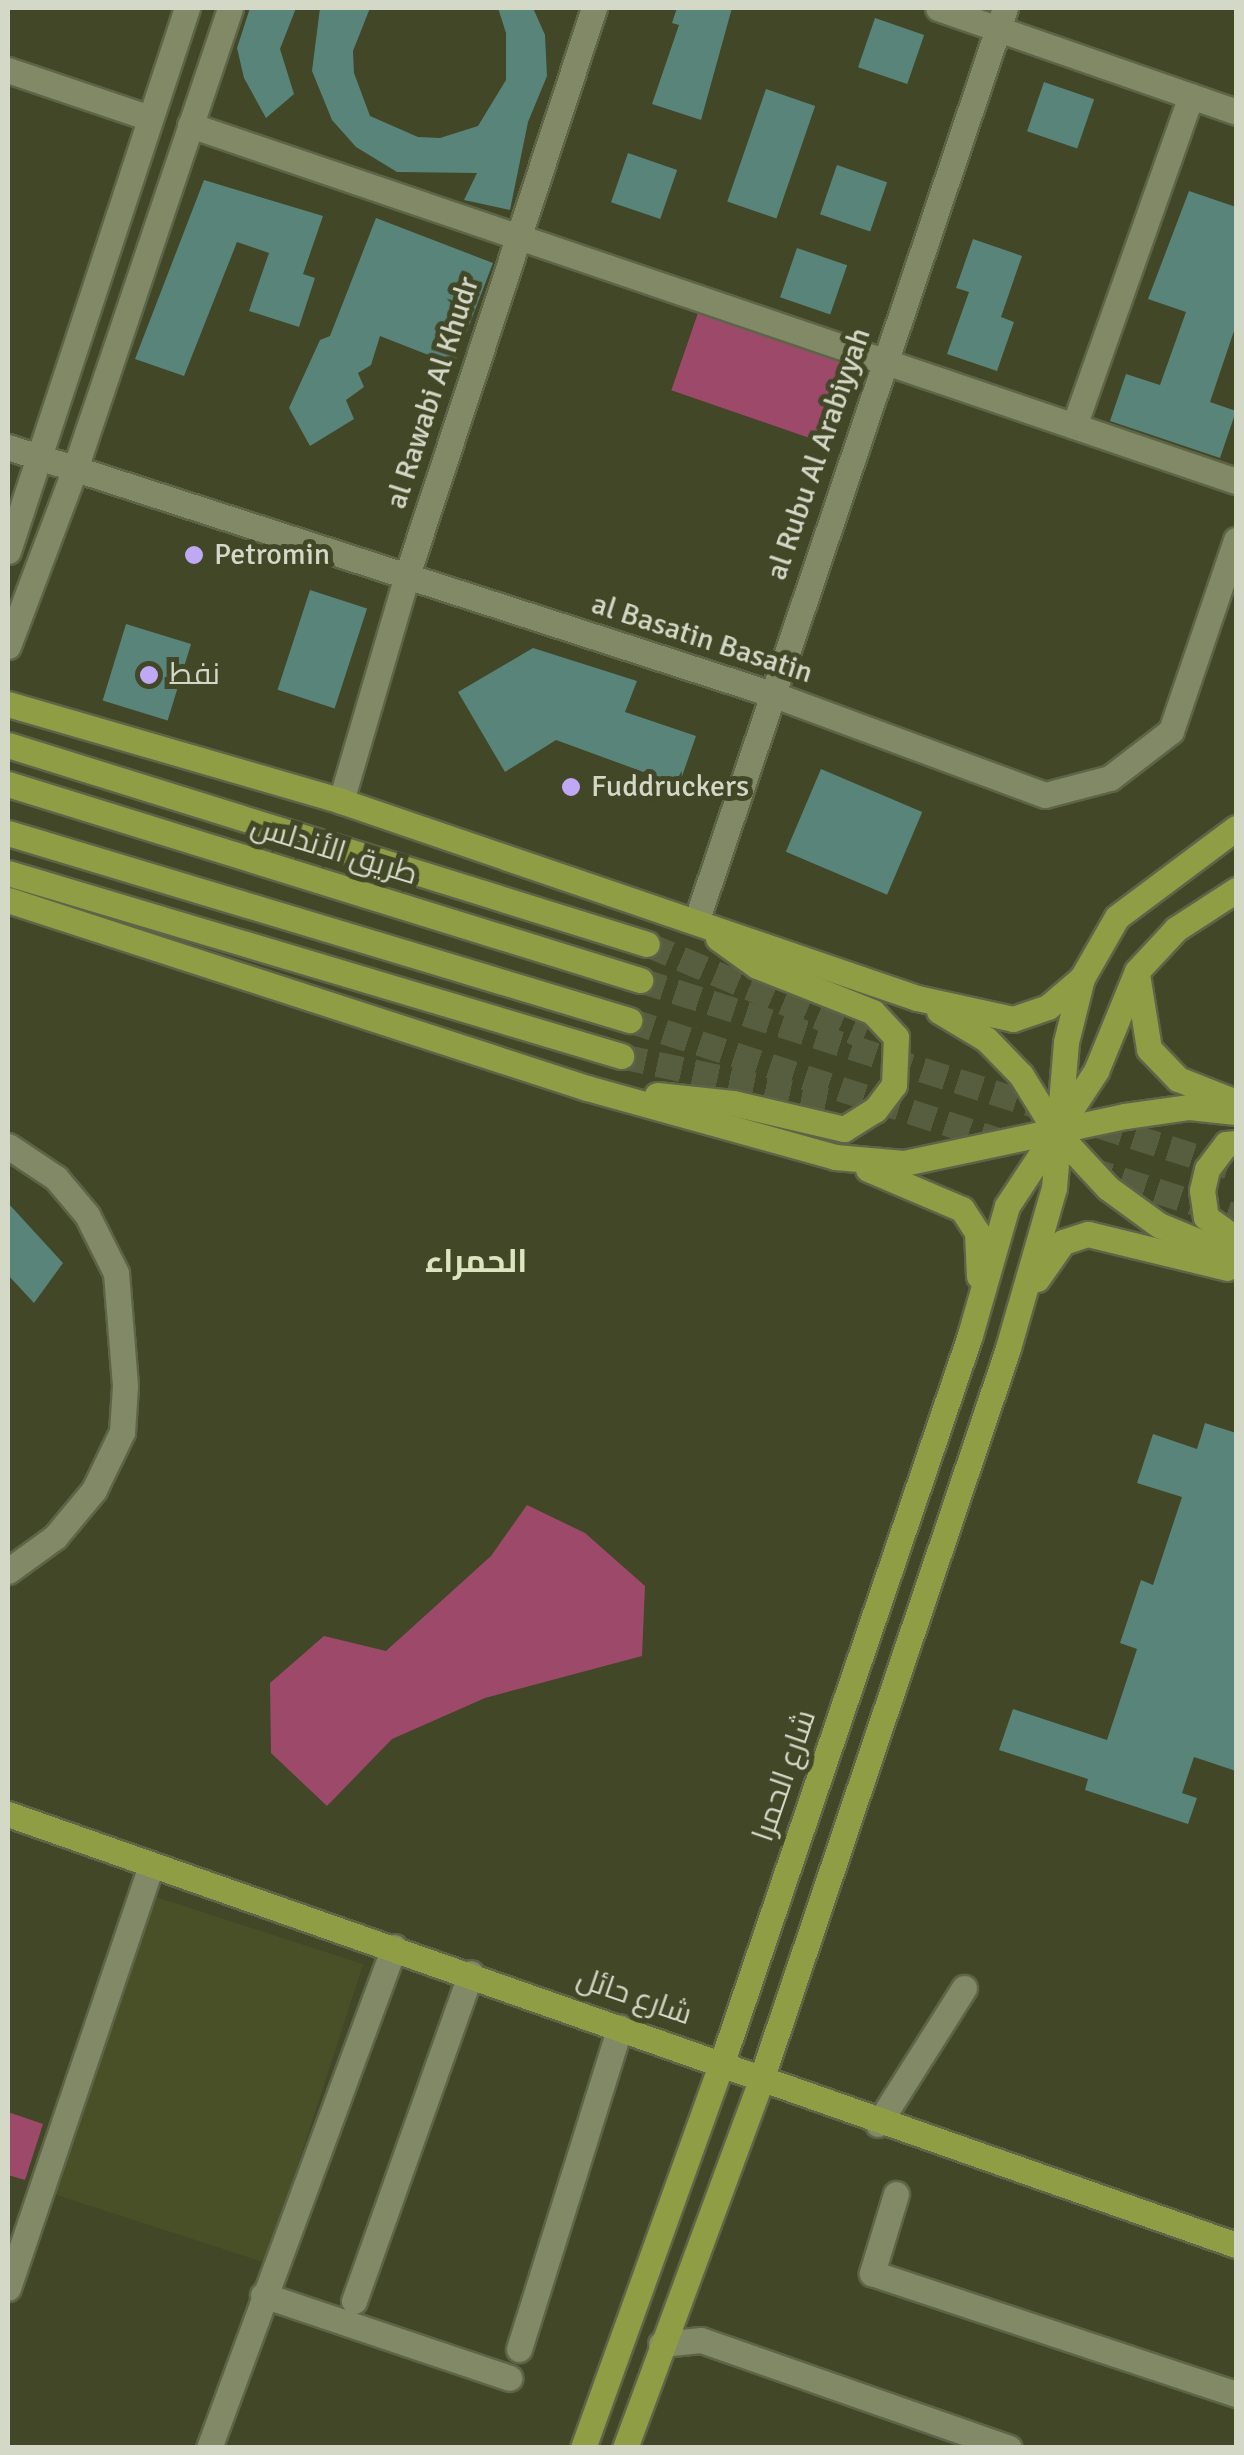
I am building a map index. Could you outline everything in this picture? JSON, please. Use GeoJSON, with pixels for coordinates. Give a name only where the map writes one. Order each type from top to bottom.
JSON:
{"type":"FeatureCollection","features":[{"type":"Feature","properties":{"kind":"main road"},"geometry":{"type":"LineString","coordinates":[[11,702],[341,801],[918,998],[1013,1019],[1048,1007],[1082,978]]}},
{"type":"Feature","properties":{"kind":"main road"},"geometry":{"type":"LineString","coordinates":[[8,744],[648,944]]}},
{"type":"Feature","properties":{"kind":"main road","name":"طريق الأندلس"},"geometry":{"type":"LineString","coordinates":[[8,784],[640,980]]}},
{"type":"Feature","properties":{"kind":"main road","name":"شارع الحمرا"},"geometry":{"type":"LineString","coordinates":[[583,2448],[741,2068],[1008,1348],[1054,1188],[1066,1042],[1082,978],[1117,917],[1236,828]]}},
{"type":"Feature","properties":{"kind":"main road"},"geometry":{"type":"LineString","coordinates":[[8,833],[629,1020]]}},
{"type":"Feature","properties":{"kind":"main road"},"geometry":{"type":"LineString","coordinates":[[8,873],[622,1056]]}},
{"type":"Feature","properties":{"kind":"main road","name":"شارع الحمرا"},"geometry":{"type":"LineString","coordinates":[[626,2448],[1007,1206],[1096,1072],[1137,970],[1176,928],[1236,890]]}},
{"type":"Feature","properties":{"kind":"main road"},"geometry":{"type":"LineString","coordinates":[[8,900],[587,1088],[835,1157],[936,1193],[962,1210],[977,1232],[981,1259],[970,1336]]}},
{"type":"Feature","properties":{"kind":"main road"},"geometry":{"type":"LineString","coordinates":[[587,1088],[733,1103],[844,1128],[875,1110],[894,1085],[896,1037],[873,1012],[757,966],[696,922]]}},
{"type":"Feature","properties":{"kind":"main road"},"geometry":{"type":"LineString","coordinates":[[1137,970],[1149,1050],[1178,1078],[1236,1102]]}},
{"type":"Feature","properties":{"kind":"main road"},"geometry":{"type":"LineString","coordinates":[[918,998],[986,1039],[1021,1075],[1056,1132],[1108,1188],[1158,1225],[1236,1257]]}},
{"type":"Feature","properties":{"kind":"main road"},"geometry":{"type":"LineString","coordinates":[[835,1157],[904,1163],[1189,1108],[1236,1112]]}},
{"type":"Feature","properties":{"kind":"main road"},"geometry":{"type":"LineString","coordinates":[[1236,1143],[1226,1144],[1207,1169],[1202,1190],[1206,1217],[1236,1240]]}},
{"type":"Feature","properties":{"kind":"main road"},"geometry":{"type":"LineString","coordinates":[[1008,1348],[1046,1259],[1064,1242],[1088,1234],[1236,1271]]}},
{"type":"Feature","properties":{"kind":"main road","name":"شارع حائل"},"geometry":{"type":"LineString","coordinates":[[8,1814],[741,2068],[878,2124],[1236,2245]]}},
{"type":"Feature","properties":{"kind":"street"},"geometry":{"type":"LineString","coordinates":[[8,551],[187,8]]}},
{"type":"Feature","properties":{"kind":"street"},"geometry":{"type":"LineString","coordinates":[[8,646],[75,469],[230,8]]}},
{"type":"Feature","properties":{"kind":"street","name":"al Rawabi Al Khudr"},"geometry":{"type":"LineString","coordinates":[[341,801],[406,578],[594,8]]}},
{"type":"Feature","properties":{"kind":"street"},"geometry":{"type":"LineString","coordinates":[[938,8],[1002,17],[1236,112]]}},
{"type":"Feature","properties":{"kind":"street","name":"al Rubu Al Arabiyyah"},"geometry":{"type":"LineString","coordinates":[[696,922],[1002,17]]}},
{"type":"Feature","properties":{"kind":"street"},"geometry":{"type":"LineString","coordinates":[[8,70],[150,118]]}},
{"type":"Feature","properties":{"kind":"street"},"geometry":{"type":"LineString","coordinates":[[1074,426],[1190,96]]}},
{"type":"Feature","properties":{"kind":"street"},"geometry":{"type":"LineString","coordinates":[[190,125],[1236,481]]}},
{"type":"Feature","properties":{"kind":"street","name":"al Basatin Basatin"},"geometry":{"type":"LineString","coordinates":[[8,447],[772,694],[1046,794],[1110,778],[1170,731],[1236,540]]}},
{"type":"Feature","properties":{"kind":"street"},"geometry":{"type":"LineString","coordinates":[[8,1146],[56,1178],[87,1215],[116,1274],[124,1386],[122,1432],[94,1490],[55,1537],[8,1570]]}},
{"type":"Feature","properties":{"kind":"street"},"geometry":{"type":"LineString","coordinates":[[8,2288],[151,1866]]}},
{"type":"Feature","properties":{"kind":"street"},"geometry":{"type":"LineString","coordinates":[[209,2448],[394,1948]]}},
{"type":"Feature","properties":{"kind":"street"},"geometry":{"type":"LineString","coordinates":[[354,2301],[471,1974]]}},
{"type":"Feature","properties":{"kind":"street"},"geometry":{"type":"LineString","coordinates":[[878,2124],[964,1988]]}},
{"type":"Feature","properties":{"kind":"street"},"geometry":{"type":"LineString","coordinates":[[519,2349],[620,2027]]}},
{"type":"Feature","properties":{"kind":"street"},"geometry":{"type":"LineString","coordinates":[[896,2194],[872,2273],[1236,2394]]}},
{"type":"Feature","properties":{"kind":"street"},"geometry":{"type":"LineString","coordinates":[[263,2295],[509,2378]]}},
{"type":"Feature","properties":{"kind":"street"},"geometry":{"type":"LineString","coordinates":[[661,2344],[701,2340],[1010,2448]]}},
{"type":"Feature","properties":{"kind":"shaded area"},"geometry":{"type":"Polygon","coordinates":[[[699,310],[853,363],[825,443],[671,390],[699,310]]]}},
{"type":"Feature","properties":{"kind":"shaded area"},"geometry":{"type":"Polygon","coordinates":[[[527,1505],[585,1533],[645,1586],[642,1656],[485,1698],[392,1739],[327,1806],[271,1753],[270,1683],[324,1636],[386,1651],[491,1556],[527,1505]]]}},
{"type":"Feature","properties":{"kind":"shaded area"},"geometry":{"type":"Polygon","coordinates":[[[153,1896],[363,1964],[266,2263],[56,2195],[153,1896]]]}},
{"type":"Feature","properties":{"kind":"shaded area"},"geometry":{"type":"Polygon","coordinates":[[[8,2112],[43,2124],[25,2180],[8,2175],[8,2112]]]}},
{"type":"Feature","properties":{"kind":"building"},"geometry":{"type":"Polygon","coordinates":[[[250,8],[296,8],[280,49],[294,94],[266,118],[244,78],[237,48],[250,8]]]}},
{"type":"Feature","properties":{"kind":"building"},"geometry":{"type":"Polygon","coordinates":[[[320,8],[370,8],[353,51],[354,73],[370,116],[418,137],[440,138],[478,126],[506,80],[506,33],[498,8],[533,8],[545,35],[547,76],[528,122],[510,210],[464,200],[477,173],[397,172],[356,147],[332,120],[312,71],[320,8]]]}},
{"type":"Feature","properties":{"kind":"building"},"geometry":{"type":"Polygon","coordinates":[[[677,8],[732,8],[701,120],[652,104],[679,25],[672,23],[677,8]]]}},
{"type":"Feature","properties":{"kind":"building"},"geometry":{"type":"Polygon","coordinates":[[[875,18],[924,35],[907,84],[858,67],[875,18]]]}},
{"type":"Feature","properties":{"kind":"building"},"geometry":{"type":"Polygon","coordinates":[[[1044,82],[1094,99],[1077,148],[1027,131],[1044,82]]]}},
{"type":"Feature","properties":{"kind":"building"},"geometry":{"type":"Polygon","coordinates":[[[766,89],[815,106],[776,218],[727,202],[766,89]]]}},
{"type":"Feature","properties":{"kind":"building"},"geometry":{"type":"Polygon","coordinates":[[[628,153],[677,170],[660,219],[611,202],[628,153]]]}},
{"type":"Feature","properties":{"kind":"building"},"geometry":{"type":"Polygon","coordinates":[[[837,165],[887,182],[870,231],[820,214],[837,165]]]}},
{"type":"Feature","properties":{"kind":"building"},"geometry":{"type":"Polygon","coordinates":[[[204,180],[323,216],[303,274],[315,278],[299,327],[249,311],[269,253],[237,242],[184,376],[135,359],[204,180]]]}},
{"type":"Feature","properties":{"kind":"building"},"geometry":{"type":"Polygon","coordinates":[[[1189,191],[1236,207],[1236,325],[1210,402],[1236,411],[1220,458],[1110,421],[1126,374],[1160,385],[1186,312],[1148,299],[1189,191]]]}},
{"type":"Feature","properties":{"kind":"building"},"geometry":{"type":"Polygon","coordinates":[[[376,218],[493,263],[454,365],[380,336],[371,365],[358,373],[364,387],[346,400],[354,419],[310,446],[289,408],[320,340],[330,336],[376,218]]]}},
{"type":"Feature","properties":{"kind":"building"},"geometry":{"type":"Polygon","coordinates":[[[973,239],[1022,256],[1001,317],[1014,322],[997,371],[947,354],[969,292],[956,288],[973,239]]]}},
{"type":"Feature","properties":{"kind":"building"},"geometry":{"type":"Polygon","coordinates":[[[797,248],[847,265],[830,314],[780,297],[797,248]]]}},
{"type":"Feature","properties":{"kind":"building"},"geometry":{"type":"Polygon","coordinates":[[[310,590],[367,609],[335,708],[278,690],[310,590]]]}},
{"type":"Feature","properties":{"kind":"building"},"geometry":{"type":"Polygon","coordinates":[[[126,624],[191,644],[168,720],[103,701],[126,624]]]}},
{"type":"Feature","properties":{"kind":"building"},"geometry":{"type":"Polygon","coordinates":[[[533,648],[637,681],[625,712],[696,736],[679,785],[556,740],[505,772],[458,692],[533,648]]]}},
{"type":"Feature","properties":{"kind":"building"},"geometry":{"type":"Polygon","coordinates":[[[821,769],[922,812],[887,895],[786,852],[821,769]]]}},
{"type":"Feature","properties":{"kind":"building"},"geometry":{"type":"Polygon","coordinates":[[[8,1203],[63,1263],[34,1303],[8,1275],[8,1203]]]}},
{"type":"Feature","properties":{"kind":"building"},"geometry":{"type":"Polygon","coordinates":[[[1205,1423],[1236,1433],[1236,1771],[1194,1757],[1182,1793],[1197,1798],[1188,1824],[1085,1790],[1088,1779],[999,1750],[1013,1709],[1107,1740],[1137,1649],[1120,1643],[1141,1580],[1153,1585],[1182,1497],[1137,1483],[1153,1434],[1197,1449],[1205,1423]]]}},
{"type":"Feature","properties":{"kind":"tunnel"},"geometry":{"type":"LineString","coordinates":[[647,944],[864,1036]]}},
{"type":"Feature","properties":{"kind":"tunnel"},"geometry":{"type":"LineString","coordinates":[[640,980],[1236,1169]]}},
{"type":"Feature","properties":{"kind":"tunnel"},"geometry":{"type":"LineString","coordinates":[[629,1020],[1014,1145]]}},
{"type":"Feature","properties":{"kind":"tunnel"},"geometry":{"type":"LineString","coordinates":[[621,1056],[836,1102]]}},
{"type":"Feature","properties":{"kind":"tunnel"},"geometry":{"type":"LineString","coordinates":[[1086,1168],[1236,1216]]}},
{"type":"Feature","properties":{"kind":"place","name":"Petromin"},"geometry":{"type":"Point","coordinates":[194,555]}},
{"type":"Feature","properties":{"kind":"place","name":"نفط"},"geometry":{"type":"Point","coordinates":[149,675]}},
{"type":"Feature","properties":{"kind":"place","name":"Fuddruckers"},"geometry":{"type":"Point","coordinates":[571,787]}},
{"type":"Feature","properties":{"kind":"district","name":"الحمراء"},"geometry":{"type":"Point","coordinates":[476,1262]}}]}
